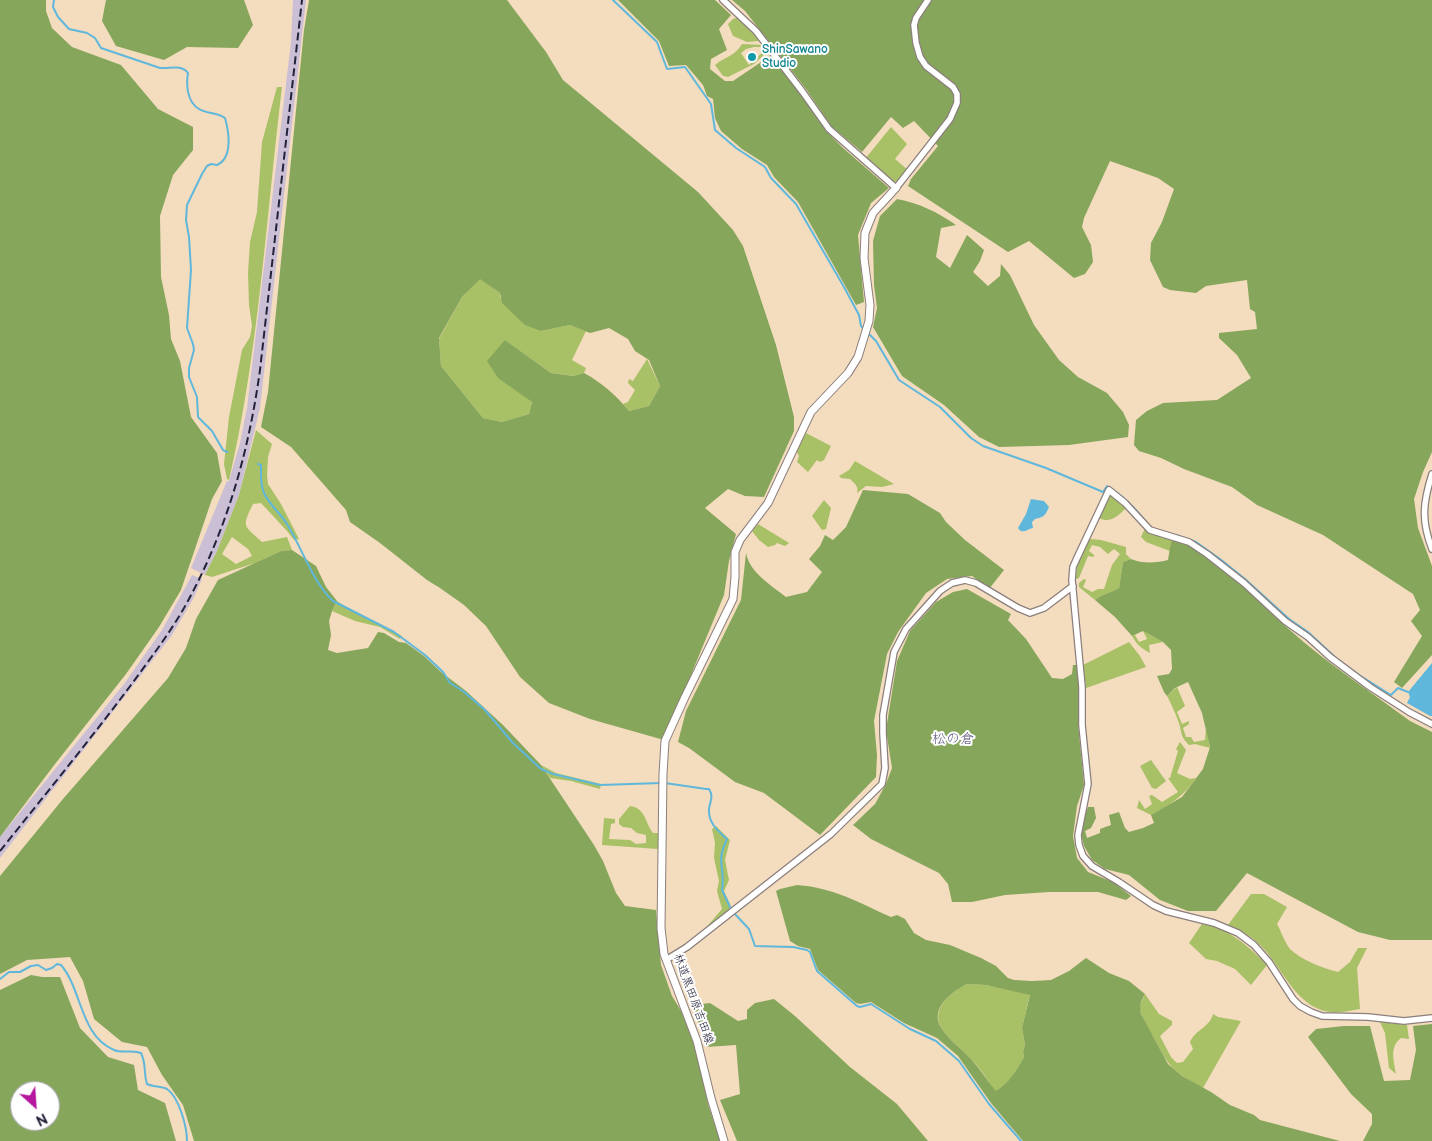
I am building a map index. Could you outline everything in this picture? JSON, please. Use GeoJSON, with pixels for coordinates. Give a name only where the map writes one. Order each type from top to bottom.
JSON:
{"type":"FeatureCollection","features":[{"type":"Feature","properties":{"kind":"street"},"geometry":{"type":"LineString","coordinates":[[723,0],[756,31],[829,129],[896,188],[950,119],[957,103],[957,94],[953,87],[926,66],[920,57],[916,43],[914,25],[916,18],[928,0]]}},
{"type":"Feature","properties":{"kind":"street","name":"林道黒田原吉田線"},"geometry":{"type":"LineString","coordinates":[[724,1141],[694,1032],[666,960],[661,928],[663,758],[665,741],[684,697],[733,599],[736,578],[735,552],[737,546],[768,503],[811,412],[848,373],[858,357],[869,321],[870,305],[864,258],[865,233],[873,213],[896,188]]}},
{"type":"Feature","properties":{"kind":"street"},"geometry":{"type":"LineString","coordinates":[[1432,474],[1426,492],[1424,514],[1425,531],[1432,549]]}},
{"type":"Feature","properties":{"kind":"street"},"geometry":{"type":"LineString","coordinates":[[1432,724],[1370,687],[1330,657],[1308,637],[1285,621],[1244,583],[1207,554],[1189,542],[1150,530],[1126,503],[1109,490],[1073,567],[1082,687],[1082,725],[1088,784],[1078,835],[1083,856],[1092,866],[1166,911],[1214,922],[1238,933],[1254,945],[1293,999],[1300,1006],[1311,1012],[1322,1016],[1368,1017],[1404,1021],[1432,1018]]}},
{"type":"Feature","properties":{"kind":"street"},"geometry":{"type":"LineString","coordinates":[[666,960],[693,942],[831,834],[882,784],[885,768],[883,715],[894,652],[906,629],[940,591],[957,580],[970,581],[1030,613],[1044,608],[1073,586]]}},
{"type":"Feature","properties":{"kind":"shaded area"},"geometry":{"type":"Polygon","coordinates":[[[293,0],[306,0],[260,408],[239,495],[217,551],[205,575],[191,568],[227,481],[229,481],[240,443],[247,408],[291,42],[293,0]]]}},
{"type":"Feature","properties":{"kind":"shaded area"},"geometry":{"type":"Polygon","coordinates":[[[192,575],[202,579],[193,599],[172,635],[0,858],[0,837],[124,684],[162,630],[192,575]]]}},
{"type":"Feature","properties":{"kind":"green space"},"geometry":{"type":"Polygon","coordinates":[[[0,0],[46,0],[46,11],[52,28],[72,47],[121,65],[158,109],[193,127],[193,150],[173,175],[160,216],[161,277],[169,315],[171,339],[180,361],[191,417],[217,453],[222,481],[212,499],[181,590],[159,627],[126,674],[0,837],[0,0]]]}},
{"type":"Feature","properties":{"kind":"green space"},"geometry":{"type":"Polygon","coordinates":[[[106,0],[244,0],[253,25],[238,48],[187,47],[164,60],[116,46],[102,21],[106,0]]]}},
{"type":"Feature","properties":{"kind":"green space"},"geometry":{"type":"Polygon","coordinates":[[[309,0],[507,0],[546,52],[563,80],[698,192],[733,230],[743,246],[776,345],[794,417],[794,431],[764,497],[745,496],[728,489],[705,508],[736,534],[729,561],[724,595],[664,740],[590,719],[549,703],[520,677],[486,626],[464,605],[427,580],[350,522],[346,510],[291,447],[261,427],[268,392],[304,30],[309,0]],[[480,279],[462,297],[439,338],[441,366],[483,418],[502,422],[529,414],[532,402],[498,378],[487,361],[505,340],[551,373],[574,376],[584,373],[608,390],[629,411],[649,406],[660,386],[649,360],[635,351],[628,339],[609,328],[590,333],[570,325],[541,331],[525,325],[502,303],[500,293],[480,279]]]}},
{"type":"Feature","properties":{"kind":"green space"},"geometry":{"type":"Polygon","coordinates":[[[618,0],[715,0],[731,15],[719,29],[727,50],[711,59],[710,69],[725,81],[733,81],[770,56],[800,93],[826,131],[889,188],[871,203],[858,235],[864,302],[856,305],[798,202],[774,177],[767,165],[742,149],[721,131],[715,118],[713,99],[707,96],[703,85],[686,65],[669,66],[659,41],[618,0]]]}},
{"type":"Feature","properties":{"kind":"green space"},"geometry":{"type":"Polygon","coordinates":[[[732,0],[1432,0],[1432,452],[1414,499],[1418,528],[1432,566],[1432,655],[1402,688],[1394,682],[1422,636],[1411,621],[1420,610],[1413,594],[1323,535],[1257,505],[1232,487],[1139,451],[1134,445],[1136,420],[1147,411],[1163,403],[1217,400],[1251,378],[1237,355],[1219,338],[1219,333],[1257,329],[1255,312],[1250,309],[1247,280],[1206,286],[1196,293],[1170,290],[1163,287],[1150,260],[1151,243],[1162,222],[1174,189],[1158,178],[1110,161],[1084,218],[1082,227],[1091,245],[1093,262],[1085,274],[1074,278],[1029,241],[1008,252],[908,186],[911,179],[938,146],[914,121],[903,128],[891,117],[862,152],[831,126],[806,89],[745,11],[732,0]]]}},
{"type":"Feature","properties":{"kind":"green space"},"geometry":{"type":"Polygon","coordinates":[[[739,17],[760,41],[747,42],[733,36],[728,24],[733,19],[739,17]]]}},
{"type":"Feature","properties":{"kind":"green space"},"geometry":{"type":"Polygon","coordinates":[[[742,44],[763,45],[768,51],[754,64],[728,77],[723,76],[715,65],[742,44]],[[761,47],[746,49],[741,53],[749,65],[764,51],[761,47]]]}},
{"type":"Feature","properties":{"kind":"green space"},"geometry":{"type":"Polygon","coordinates":[[[277,87],[282,87],[255,334],[248,383],[229,480],[227,479],[224,464],[229,417],[242,350],[250,337],[252,326],[248,273],[250,242],[257,212],[262,142],[277,87]]]}},
{"type":"Feature","properties":{"kind":"green space"},"geometry":{"type":"Polygon","coordinates":[[[891,127],[907,144],[895,159],[908,170],[901,179],[892,183],[865,159],[891,127]]]}},
{"type":"Feature","properties":{"kind":"green space"},"geometry":{"type":"Polygon","coordinates":[[[897,199],[928,209],[956,225],[941,228],[936,257],[950,268],[967,235],[984,250],[973,272],[988,286],[1000,276],[1001,264],[1010,275],[1034,325],[1059,360],[1078,377],[1107,393],[1123,412],[1129,425],[1128,437],[1069,445],[999,447],[979,437],[944,405],[902,376],[873,327],[877,308],[874,285],[873,241],[880,216],[897,199]]]}},
{"type":"Feature","properties":{"kind":"green space"},"geometry":{"type":"Polygon","coordinates":[[[480,278],[500,293],[500,297],[541,331],[570,325],[586,331],[572,360],[586,368],[584,373],[575,376],[551,373],[505,340],[519,391],[532,402],[529,414],[502,422],[483,418],[441,366],[439,339],[462,297],[480,278]]]}},
{"type":"Feature","properties":{"kind":"green space"},"geometry":{"type":"Polygon","coordinates":[[[647,359],[660,386],[649,406],[629,411],[623,404],[628,402],[635,390],[628,383],[629,379],[633,381],[647,359]]]}},
{"type":"Feature","properties":{"kind":"green space"},"geometry":{"type":"Polygon","coordinates":[[[256,430],[272,444],[268,457],[268,484],[281,504],[299,539],[294,540],[261,503],[253,504],[246,522],[248,529],[262,542],[287,537],[292,550],[281,551],[255,563],[212,577],[205,575],[217,551],[239,495],[256,430]],[[232,537],[222,554],[236,564],[252,556],[248,549],[232,537]]]}},
{"type":"Feature","properties":{"kind":"green space"},"geometry":{"type":"Polygon","coordinates":[[[806,433],[831,446],[824,460],[820,462],[817,460],[808,472],[797,462],[799,456],[796,450],[806,433]]]}},
{"type":"Feature","properties":{"kind":"green space"},"geometry":{"type":"Polygon","coordinates":[[[855,461],[894,484],[882,487],[866,486],[857,493],[857,487],[850,479],[839,476],[849,470],[855,461]]]}},
{"type":"Feature","properties":{"kind":"green space"},"geometry":{"type":"Polygon","coordinates":[[[863,490],[908,494],[940,513],[946,522],[965,540],[1004,570],[989,589],[972,576],[947,579],[926,593],[898,632],[887,654],[874,721],[877,755],[876,777],[820,835],[764,793],[735,782],[678,742],[686,711],[741,600],[746,553],[756,573],[786,597],[807,592],[822,572],[809,559],[820,546],[825,535],[833,540],[846,527],[863,490]]]}},
{"type":"Feature","properties":{"kind":"green space"},"geometry":{"type":"Polygon","coordinates":[[[1112,494],[1126,508],[1110,520],[1103,520],[1099,518],[1109,496],[1112,494]]]}},
{"type":"Feature","properties":{"kind":"green space"},"geometry":{"type":"Polygon","coordinates":[[[824,500],[831,508],[826,529],[822,530],[812,516],[824,500]]]}},
{"type":"Feature","properties":{"kind":"green space"},"geometry":{"type":"Polygon","coordinates":[[[758,524],[789,543],[785,546],[777,543],[768,547],[752,531],[758,524]]]}},
{"type":"Feature","properties":{"kind":"green space"},"geometry":{"type":"Polygon","coordinates":[[[1145,528],[1155,535],[1174,540],[1171,542],[1170,551],[1146,542],[1141,537],[1145,528]]]}},
{"type":"Feature","properties":{"kind":"green space"},"geometry":{"type":"Polygon","coordinates":[[[1090,539],[1126,547],[1126,554],[1131,559],[1123,562],[1119,588],[1095,600],[1079,587],[1079,583],[1084,579],[1086,580],[1083,587],[1092,592],[1104,589],[1112,565],[1120,554],[1114,549],[1108,554],[1100,547],[1092,545],[1089,551],[1094,557],[1088,556],[1079,578],[1076,579],[1080,558],[1084,547],[1090,539]]]}},
{"type":"Feature","properties":{"kind":"green space"},"geometry":{"type":"Polygon","coordinates":[[[1174,540],[1205,555],[1320,655],[1410,721],[1432,732],[1432,940],[1390,940],[1358,932],[1247,873],[1216,911],[1188,911],[1160,900],[1129,875],[1105,869],[1092,860],[1084,846],[1081,834],[1082,822],[1088,807],[1094,807],[1096,818],[1091,828],[1085,831],[1087,838],[1100,833],[1100,829],[1111,825],[1109,815],[1119,812],[1125,828],[1129,832],[1154,823],[1151,815],[1182,797],[1203,769],[1210,747],[1202,713],[1188,682],[1175,688],[1167,696],[1157,676],[1169,674],[1172,669],[1171,650],[1163,642],[1143,631],[1132,636],[1115,617],[1095,600],[1119,588],[1123,562],[1131,559],[1140,562],[1168,560],[1171,542],[1174,540]]]}},
{"type":"Feature","properties":{"kind":"green space"},"geometry":{"type":"Polygon","coordinates":[[[292,550],[316,566],[326,587],[337,601],[329,621],[331,635],[328,650],[337,653],[368,648],[378,632],[384,633],[399,642],[406,643],[424,656],[503,725],[541,765],[594,845],[603,861],[616,893],[625,906],[656,910],[661,965],[672,996],[686,1019],[697,1053],[708,1104],[720,1141],[194,1141],[183,1105],[162,1075],[147,1047],[122,1042],[94,1019],[83,981],[70,957],[27,960],[0,974],[0,876],[63,799],[168,678],[186,648],[196,619],[218,580],[281,551],[292,550]]]}},
{"type":"Feature","properties":{"kind":"green space"},"geometry":{"type":"Polygon","coordinates":[[[967,589],[1011,614],[1008,620],[1026,639],[1052,678],[1063,679],[1072,674],[1073,665],[1078,665],[1078,724],[1084,785],[1077,806],[1073,836],[1077,858],[1088,872],[1113,882],[1131,896],[1126,900],[1098,892],[1049,892],[1005,895],[972,902],[952,902],[948,884],[939,873],[871,839],[853,825],[875,804],[892,768],[886,730],[897,661],[910,631],[936,602],[953,592],[967,589]]]}},
{"type":"Feature","properties":{"kind":"green space"},"geometry":{"type":"Polygon","coordinates":[[[337,601],[402,636],[400,639],[380,627],[355,621],[332,611],[337,601]]]}},
{"type":"Feature","properties":{"kind":"green space"},"geometry":{"type":"Polygon","coordinates":[[[1143,631],[1163,642],[1149,645],[1150,653],[1140,646],[1132,636],[1135,635],[1139,642],[1147,639],[1143,631]]]}},
{"type":"Feature","properties":{"kind":"green space"},"geometry":{"type":"Polygon","coordinates":[[[1129,642],[1146,667],[1086,688],[1083,665],[1129,642]]]}},
{"type":"Feature","properties":{"kind":"green space"},"geometry":{"type":"Polygon","coordinates":[[[1177,687],[1185,706],[1177,712],[1182,724],[1189,721],[1189,724],[1183,728],[1186,737],[1191,737],[1194,742],[1205,740],[1206,727],[1210,748],[1195,744],[1189,745],[1184,739],[1177,717],[1167,696],[1177,687]]]}},
{"type":"Feature","properties":{"kind":"green space"},"geometry":{"type":"Polygon","coordinates":[[[1180,742],[1186,750],[1177,773],[1190,779],[1196,778],[1187,790],[1164,808],[1151,815],[1137,808],[1139,800],[1145,809],[1152,804],[1149,796],[1152,795],[1162,802],[1178,792],[1168,778],[1170,778],[1178,751],[1176,749],[1180,742]]]}},
{"type":"Feature","properties":{"kind":"green space"},"geometry":{"type":"Polygon","coordinates":[[[1151,760],[1166,781],[1156,789],[1152,788],[1140,766],[1151,760]]]}},
{"type":"Feature","properties":{"kind":"green space"},"geometry":{"type":"Polygon","coordinates":[[[541,765],[556,773],[601,784],[600,789],[571,781],[550,778],[541,765]]]}},
{"type":"Feature","properties":{"kind":"green space"},"geometry":{"type":"Polygon","coordinates":[[[630,806],[635,807],[642,813],[653,833],[658,833],[658,849],[602,845],[604,818],[615,819],[615,823],[611,824],[609,839],[630,840],[636,844],[646,843],[646,835],[637,833],[631,828],[623,827],[619,824],[619,819],[630,806]]]}},
{"type":"Feature","properties":{"kind":"green space"},"geometry":{"type":"Polygon","coordinates":[[[716,826],[730,840],[725,860],[729,880],[724,891],[730,904],[730,910],[698,937],[722,909],[717,891],[719,881],[714,858],[715,843],[712,829],[716,826]]]}},
{"type":"Feature","properties":{"kind":"green space"},"geometry":{"type":"Polygon","coordinates":[[[797,885],[823,889],[846,896],[891,917],[897,915],[905,919],[914,933],[926,940],[950,945],[981,958],[996,966],[1008,978],[1014,980],[1051,980],[1069,971],[1086,958],[1109,973],[1129,981],[1145,994],[1140,1008],[1141,1014],[1168,1064],[1182,1076],[1230,1105],[1254,1115],[1260,1120],[1340,1141],[1023,1141],[991,1103],[958,1056],[937,1038],[904,1023],[871,1002],[856,1003],[818,970],[810,949],[798,946],[790,941],[776,891],[797,885]],[[967,984],[949,996],[940,1008],[938,1022],[945,1033],[972,1060],[996,1091],[1015,1072],[1024,1057],[1025,1045],[1022,1028],[1030,995],[986,985],[967,984]]]}},
{"type":"Feature","properties":{"kind":"green space"},"geometry":{"type":"Polygon","coordinates":[[[1251,894],[1264,894],[1287,907],[1277,924],[1290,949],[1312,963],[1338,972],[1350,962],[1358,948],[1367,948],[1357,968],[1360,1009],[1331,1012],[1311,1005],[1295,991],[1258,943],[1246,934],[1228,925],[1251,894]]]}},
{"type":"Feature","properties":{"kind":"green space"},"geometry":{"type":"Polygon","coordinates":[[[1202,924],[1221,930],[1238,939],[1267,965],[1251,985],[1235,969],[1217,961],[1206,959],[1189,943],[1202,924]]]}},
{"type":"Feature","properties":{"kind":"green space"},"geometry":{"type":"Polygon","coordinates":[[[31,975],[60,977],[80,1028],[108,1057],[134,1065],[138,1090],[165,1103],[176,1141],[0,1141],[0,990],[31,975]]]}},
{"type":"Feature","properties":{"kind":"green space"},"geometry":{"type":"Polygon","coordinates":[[[967,984],[986,985],[1030,994],[1022,1028],[1025,1045],[1024,1057],[1008,1081],[996,1092],[975,1064],[945,1033],[939,1022],[938,1015],[944,1002],[949,996],[967,984]]]}},
{"type":"Feature","properties":{"kind":"green space"},"geometry":{"type":"Polygon","coordinates":[[[1145,994],[1159,1014],[1172,1021],[1172,1025],[1160,1036],[1171,1057],[1177,1063],[1183,1062],[1193,1049],[1190,1042],[1192,1038],[1209,1022],[1213,1014],[1218,1017],[1241,1021],[1203,1088],[1179,1074],[1165,1058],[1146,1025],[1139,1008],[1145,994]]]}},
{"type":"Feature","properties":{"kind":"green space"},"geometry":{"type":"Polygon","coordinates":[[[774,999],[850,1067],[897,1104],[928,1141],[737,1141],[720,1100],[740,1094],[736,1045],[706,1047],[693,1005],[710,1003],[738,1021],[747,1019],[747,1010],[755,1003],[774,999]]]}},
{"type":"Feature","properties":{"kind":"green space"},"geometry":{"type":"Polygon","coordinates":[[[1380,1022],[1407,1025],[1409,1039],[1401,1038],[1394,1050],[1396,1074],[1389,1068],[1385,1033],[1380,1022]]]}},
{"type":"Feature","properties":{"kind":"green space"},"geometry":{"type":"Polygon","coordinates":[[[1432,1024],[1432,1141],[1363,1141],[1372,1124],[1372,1114],[1351,1094],[1308,1037],[1316,1029],[1370,1026],[1384,1081],[1410,1080],[1416,1050],[1413,1026],[1432,1024]]]}},
{"type":"Feature","properties":{"kind":"water"},"geometry":{"type":"Polygon","coordinates":[[[1031,499],[1044,501],[1049,507],[1044,516],[1032,522],[1033,528],[1021,531],[1018,528],[1026,514],[1031,499]]]}},
{"type":"Feature","properties":{"kind":"water"},"geometry":{"type":"Polygon","coordinates":[[[1432,663],[1432,716],[1430,716],[1407,703],[1410,697],[1408,692],[1432,663]]]}},
{"type":"Feature","properties":{"kind":"waterway"},"geometry":{"type":"LineString","coordinates":[[54,0],[53,7],[58,17],[69,29],[87,33],[95,38],[101,48],[160,68],[179,68],[185,70],[188,73],[188,93],[195,106],[202,111],[225,118],[228,130],[228,151],[226,157],[217,165],[211,164],[207,166],[187,205],[186,220],[191,270],[187,328],[194,350],[189,368],[189,377],[197,397],[198,417],[212,431],[223,450],[227,452]]}},
{"type":"Feature","properties":{"kind":"waterway"},"geometry":{"type":"LineString","coordinates":[[613,0],[657,42],[667,69],[685,67],[711,104],[715,130],[736,148],[765,167],[771,178],[796,204],[844,287],[859,315],[861,326],[864,329]]}},
{"type":"Feature","properties":{"kind":"waterway"},"geometry":{"type":"LineString","coordinates":[[868,333],[876,341],[899,380],[940,407],[971,438],[983,446],[1046,468],[1103,492],[1107,486],[1131,504],[1150,527]]}},
{"type":"Feature","properties":{"kind":"waterway"},"geometry":{"type":"LineString","coordinates":[[258,464],[261,465],[261,483],[264,493],[287,524],[319,585],[326,594],[333,601],[394,632],[425,655],[443,672],[450,683],[463,691],[485,710],[513,743],[541,769],[553,774],[600,785],[661,783]]}},
{"type":"Feature","properties":{"kind":"waterway"},"geometry":{"type":"LineString","coordinates":[[1176,535],[1196,542],[1220,559],[1289,619],[1308,632],[1336,658],[1359,675],[1391,695],[1398,688],[1408,692]]}},
{"type":"Feature","properties":{"kind":"waterway"},"geometry":{"type":"LineString","coordinates":[[665,783],[709,789],[711,797],[710,818],[714,826],[727,839],[721,860],[722,890],[731,909]]}},
{"type":"Feature","properties":{"kind":"waterway"},"geometry":{"type":"LineString","coordinates":[[734,913],[749,929],[755,946],[793,947],[807,950],[810,952],[817,971],[857,1006],[871,1004],[910,1029],[936,1041],[959,1061],[989,1104],[1021,1141]]}},
{"type":"Feature","properties":{"kind":"waterway"},"geometry":{"type":"LineString","coordinates":[[0,979],[9,972],[20,972],[31,966],[38,965],[46,970],[57,964],[61,965],[68,975],[94,1034],[114,1050],[141,1053],[147,1084],[165,1088],[171,1093],[182,1113],[187,1141]]}},
{"type":"Feature","properties":{"kind":"railway"},"geometry":{"type":"LineString","coordinates":[[0,851],[115,706],[170,631],[203,570],[226,515],[250,429],[260,370],[302,0]]}},
{"type":"Feature","properties":{"kind":"place","name":"ShinSawano Studio"},"geometry":{"type":"Point","coordinates":[752,57]}},
{"type":"Feature","properties":{"kind":"district","name":"松の倉"},"geometry":{"type":"Point","coordinates":[953,739]}}]}
